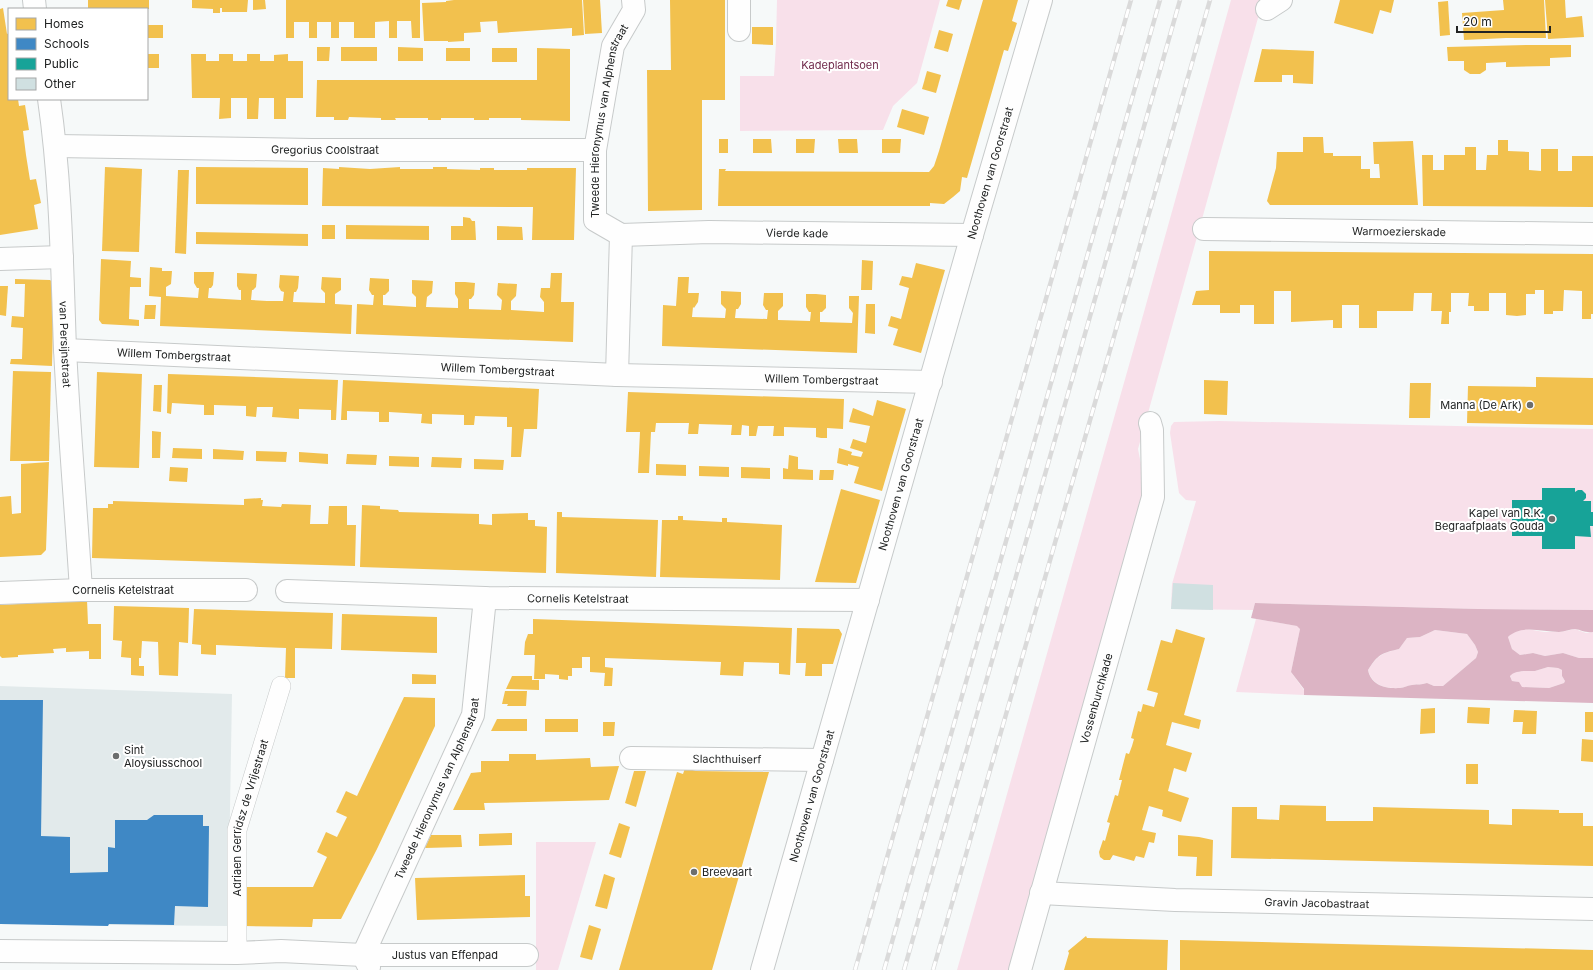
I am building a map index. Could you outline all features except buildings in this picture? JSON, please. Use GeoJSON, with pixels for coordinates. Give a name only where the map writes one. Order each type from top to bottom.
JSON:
{"type":"FeatureCollection","features":[{"type":"Feature","properties":{"kind":"street","name":"Tweede Hieronymus van Alphenstraat"},"geometry":{"type":"LineString","coordinates":[[621,235],[595,220],[595,150],[613,46],[634,10],[633,0]]}},
{"type":"Feature","properties":{"kind":"street"},"geometry":{"type":"LineString","coordinates":[[739,0],[739,30]]}},
{"type":"Feature","properties":{"kind":"street","name":"Noothoven van Goorstraat"},"geometry":{"type":"LineString","coordinates":[[762,970],[972,234],[1041,0]]}},
{"type":"Feature","properties":{"kind":"street","name":"van Persijnstraat"},"geometry":{"type":"LineString","coordinates":[[49,100],[56,146],[65,350],[81,590]]}},
{"type":"Feature","properties":{"kind":"street","name":"Gregorius Coolstraat"},"geometry":{"type":"LineString","coordinates":[[56,146],[312,150],[595,150]]}},
{"type":"Feature","properties":{"kind":"street","name":"Warmoezierskade"},"geometry":{"type":"LineString","coordinates":[[1204,229],[1593,234]]}},
{"type":"Feature","properties":{"kind":"street","name":"Vierde kade"},"geometry":{"type":"LineString","coordinates":[[621,235],[709,232],[972,234]]}},
{"type":"Feature","properties":{"kind":"street"},"geometry":{"type":"LineString","coordinates":[[618,375],[621,235]]}},
{"type":"Feature","properties":{"kind":"street"},"geometry":{"type":"LineString","coordinates":[[0,259],[62,257]]}},
{"type":"Feature","properties":{"kind":"street","name":"Willem Tombergstraat"},"geometry":{"type":"LineString","coordinates":[[65,350],[618,375],[931,382]]}},
{"type":"Feature","properties":{"kind":"street","name":"Vossenburchkade"},"geometry":{"type":"LineString","coordinates":[[1020,970],[1153,497],[1152,430],[1150,424]]}},
{"type":"Feature","properties":{"kind":"street","name":"Cornelis Ketelstraat"},"geometry":{"type":"LineString","coordinates":[[0,593],[81,590],[246,590]]}},
{"type":"Feature","properties":{"kind":"street","name":"Cornelis Ketelstraat"},"geometry":{"type":"LineString","coordinates":[[287,591],[485,598],[868,600]]}},
{"type":"Feature","properties":{"kind":"street","name":"Tweede Hieronymus van Alphenstraat"},"geometry":{"type":"LineString","coordinates":[[367,962],[473,715],[485,598]]}},
{"type":"Feature","properties":{"kind":"street","name":"Slachthuiserf"},"geometry":{"type":"LineString","coordinates":[[631,758],[822,760]]}},
{"type":"Feature","properties":{"kind":"street","name":"Gravin Jacobastraat"},"geometry":{"type":"LineString","coordinates":[[1041,893],[1175,900],[1593,909]]}},
{"type":"Feature","properties":{"kind":"street"},"geometry":{"type":"LineString","coordinates":[[0,951],[237,953],[281,951],[367,962]]}},
{"type":"Feature","properties":{"kind":"street","name":"Justus van Effenpad"},"geometry":{"type":"LineString","coordinates":[[367,962],[527,955]]}},
{"type":"Feature","properties":{"kind":"lane","name":"Adriaen Gerridsz de Vrijestraat"},"geometry":{"type":"LineString","coordinates":[[237,953],[237,830],[281,686]]}},
{"type":"Feature","properties":{"kind":"shaded area"},"geometry":{"type":"Polygon","coordinates":[[[1255,603],[1478,609],[1593,610],[1593,632],[1575,629],[1559,632],[1525,630],[1513,633],[1508,637],[1512,649],[1520,655],[1533,653],[1545,656],[1563,653],[1579,658],[1593,658],[1593,703],[1304,695],[1304,689],[1291,672],[1300,629],[1297,626],[1251,618],[1255,603]],[[1435,630],[1420,637],[1407,638],[1399,649],[1384,653],[1378,657],[1368,670],[1375,683],[1389,688],[1402,688],[1410,685],[1427,683],[1434,686],[1443,686],[1476,658],[1478,652],[1467,634],[1435,630]],[[1548,667],[1535,671],[1518,672],[1510,676],[1512,681],[1519,682],[1522,687],[1549,688],[1564,683],[1565,681],[1562,676],[1562,670],[1548,667]]]}},
{"type":"Feature","properties":{"kind":"shaded area","name":"Sint Aloysiusschool"},"geometry":{"type":"Polygon","coordinates":[[[0,686],[232,694],[228,926],[0,924],[0,686]]]}},
{"type":"Feature","properties":{"kind":"green space","name":"Kadeplantsoen"},"geometry":{"type":"Polygon","coordinates":[[[777,0],[940,0],[917,83],[893,106],[883,130],[740,131],[740,76],[774,76],[777,0]]]}},
{"type":"Feature","properties":{"kind":"green space"},"geometry":{"type":"Polygon","coordinates":[[[1231,0],[1263,0],[1138,449],[1146,490],[1012,970],[957,970],[1137,337],[1231,0]]]}},
{"type":"Feature","properties":{"kind":"green space"},"geometry":{"type":"Polygon","coordinates":[[[1219,421],[1593,429],[1593,610],[1478,609],[1255,603],[1253,610],[1171,609],[1172,584],[1196,501],[1186,500],[1179,493],[1170,433],[1171,426],[1174,422],[1219,421]]]}},
{"type":"Feature","properties":{"kind":"green space"},"geometry":{"type":"Polygon","coordinates":[[[1256,619],[1298,626],[1300,629],[1291,672],[1304,690],[1304,695],[1236,692],[1256,619]]]}},
{"type":"Feature","properties":{"kind":"green space"},"geometry":{"type":"Polygon","coordinates":[[[1527,629],[1544,632],[1561,632],[1575,629],[1586,633],[1593,632],[1593,658],[1579,658],[1563,653],[1545,656],[1533,653],[1520,655],[1512,649],[1508,637],[1514,631],[1527,629]]]}},
{"type":"Feature","properties":{"kind":"green space"},"geometry":{"type":"Polygon","coordinates":[[[1435,630],[1467,634],[1478,652],[1476,658],[1443,686],[1434,686],[1427,683],[1410,685],[1402,688],[1389,688],[1376,683],[1368,670],[1381,655],[1399,649],[1407,638],[1420,637],[1435,630]]]}},
{"type":"Feature","properties":{"kind":"green space"},"geometry":{"type":"Polygon","coordinates":[[[1548,667],[1562,670],[1562,676],[1565,681],[1564,683],[1549,688],[1521,687],[1518,682],[1512,681],[1510,675],[1512,673],[1535,671],[1548,667]]]}},
{"type":"Feature","properties":{"kind":"green space"},"geometry":{"type":"Polygon","coordinates":[[[536,842],[596,842],[558,970],[536,970],[536,842]]]}},
{"type":"Feature","properties":{"kind":"railway"},"geometry":{"type":"LineString","coordinates":[[855,970],[1131,0]]}},
{"type":"Feature","properties":{"kind":"railway"},"geometry":{"type":"LineString","coordinates":[[884,970],[1160,0]]}},
{"type":"Feature","properties":{"kind":"railway"},"geometry":{"type":"LineString","coordinates":[[904,970],[1180,0]]}},
{"type":"Feature","properties":{"kind":"railway"},"geometry":{"type":"LineString","coordinates":[[933,970],[1210,0]]}},
{"type":"Feature","properties":{"kind":"place","name":"Manna (De Ark)"},"geometry":{"type":"Point","coordinates":[1530,405]}},
{"type":"Feature","properties":{"kind":"place","name":"Kapel van R.K. Begraafplaats Gouda"},"geometry":{"type":"Point","coordinates":[1552,519]}},
{"type":"Feature","properties":{"kind":"place","name":"Sint Aloysiusschool"},"geometry":{"type":"Point","coordinates":[116,756]}},
{"type":"Feature","properties":{"kind":"place","name":"Breevaart"},"geometry":{"type":"Point","coordinates":[694,872]}}]}
